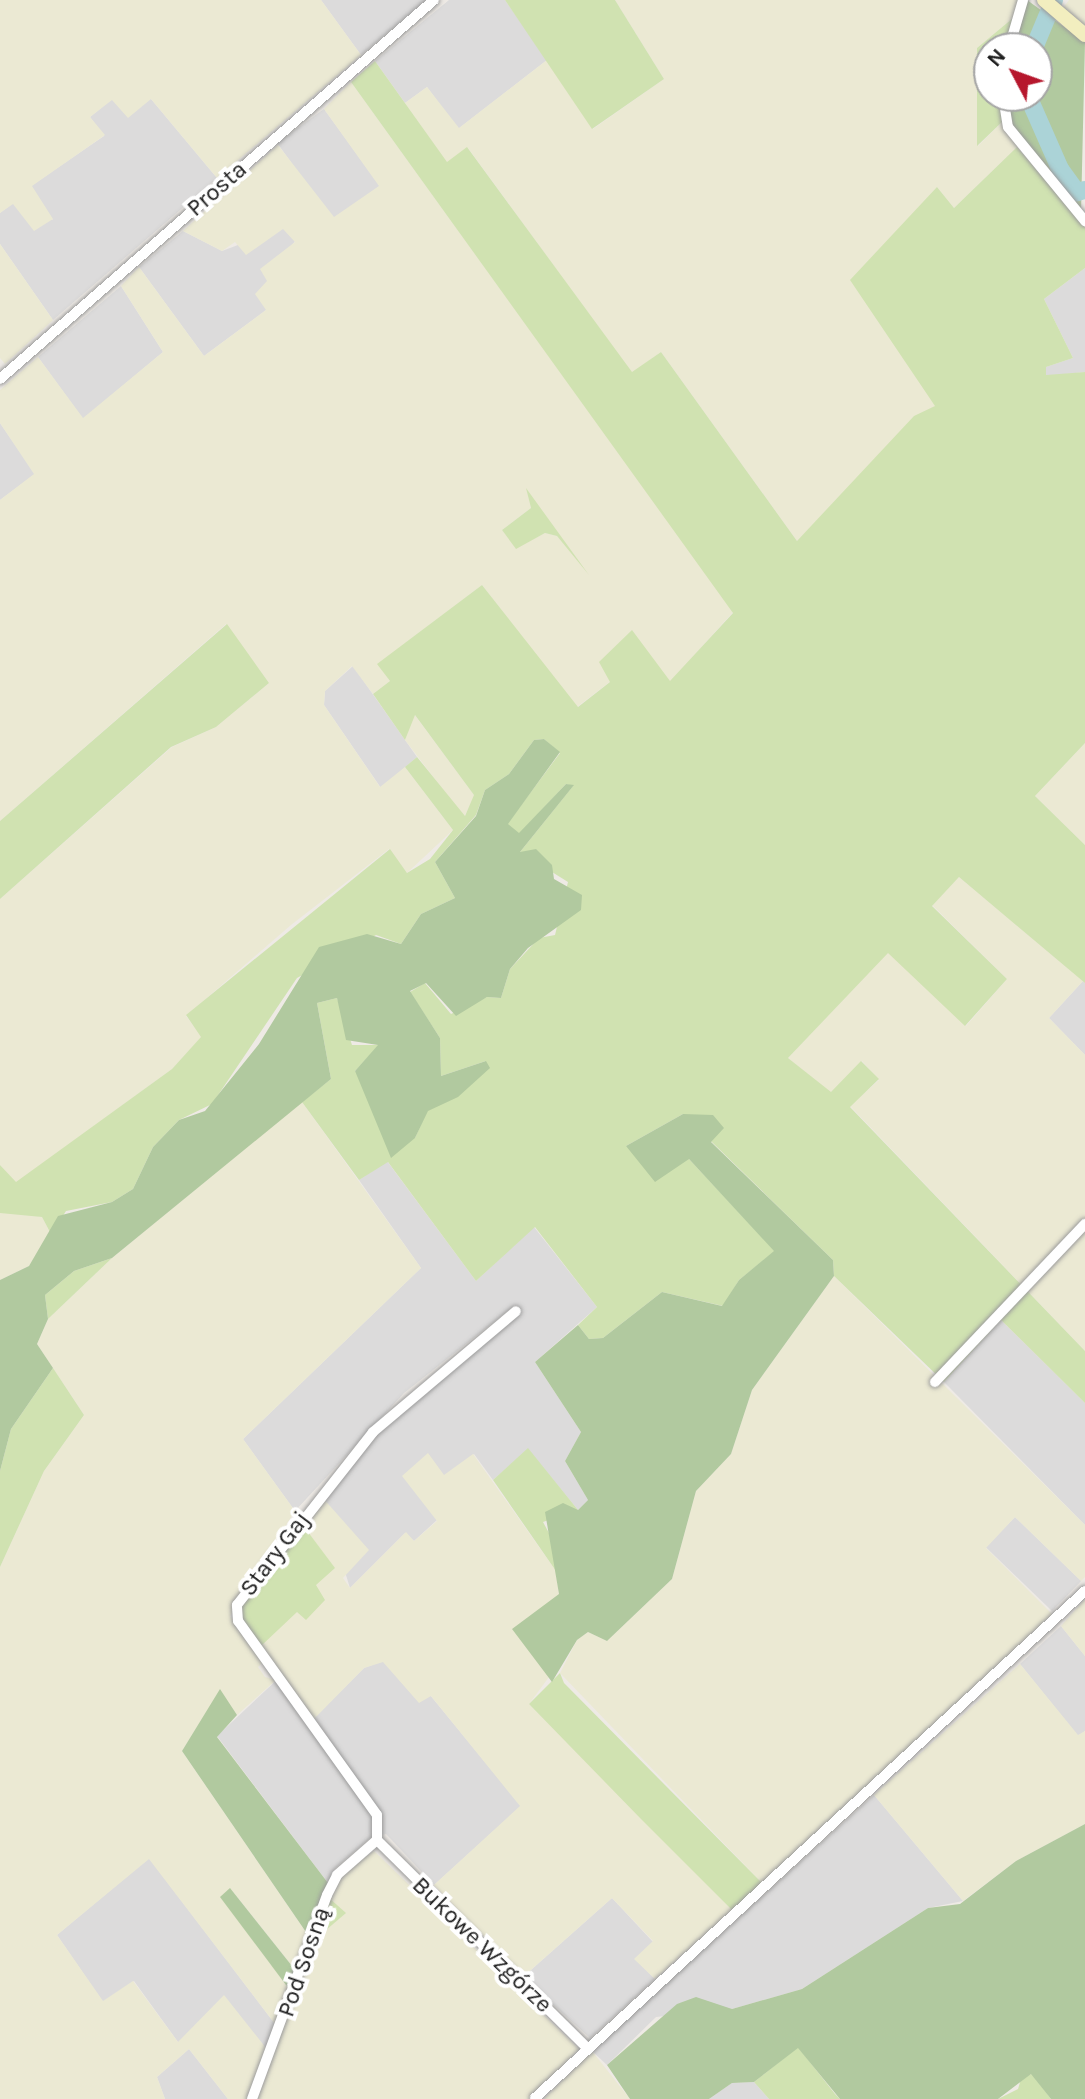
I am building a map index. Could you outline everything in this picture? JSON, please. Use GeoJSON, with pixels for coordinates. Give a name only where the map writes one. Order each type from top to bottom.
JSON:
{"type":"FeatureCollection","features":[{"type":"Feature","properties":{"kind":"street","name":"Prosta"},"geometry":{"type":"LineString","coordinates":[[0,379],[434,0]]}},
{"type":"Feature","properties":{"kind":"street"},"geometry":{"type":"LineString","coordinates":[[1014,32],[1023,0]]}},
{"type":"Feature","properties":{"kind":"street"},"geometry":{"type":"LineString","coordinates":[[1044,0],[1085,35]]}},
{"type":"Feature","properties":{"kind":"street"},"geometry":{"type":"LineString","coordinates":[[1006,112],[1008,127],[1085,221]]}},
{"type":"Feature","properties":{"kind":"street"},"geometry":{"type":"LineString","coordinates":[[935,1382],[1085,1224]]}},
{"type":"Feature","properties":{"kind":"street","name":"Stary Gaj"},"geometry":{"type":"LineString","coordinates":[[377,1840],[377,1815],[238,1621],[237,1605],[373,1432],[516,1311]]}},
{"type":"Feature","properties":{"kind":"street"},"geometry":{"type":"LineString","coordinates":[[535,2098],[1085,1591]]}},
{"type":"Feature","properties":{"kind":"street","name":"Bukowe Wzgórze"},"geometry":{"type":"LineString","coordinates":[[377,1840],[588,2049]]}},
{"type":"Feature","properties":{"kind":"street","name":"Pod Sosną"},"geometry":{"type":"LineString","coordinates":[[252,2099],[327,1895],[337,1875],[377,1840]]}},
{"type":"Feature","properties":{"kind":"shaded area"},"geometry":{"type":"Polygon","coordinates":[[[0,0],[321,0],[361,55],[217,178],[151,99],[128,118],[112,100],[90,117],[105,135],[32,186],[53,219],[34,231],[13,204],[0,213],[0,0]]]}},
{"type":"Feature","properties":{"kind":"shaded area"},"geometry":{"type":"Polygon","coordinates":[[[321,0],[426,0],[361,55],[321,0]]]}},
{"type":"Feature","properties":{"kind":"shaded area"},"geometry":{"type":"Polygon","coordinates":[[[449,0],[505,0],[547,60],[458,129],[427,87],[405,103],[375,61],[449,0]]]}},
{"type":"Feature","properties":{"kind":"shaded area"},"geometry":{"type":"Polygon","coordinates":[[[615,0],[1018,0],[1013,18],[996,32],[973,32],[973,112],[978,112],[978,146],[1002,122],[1017,147],[954,208],[937,187],[935,406],[797,541],[661,352],[632,373],[468,148],[447,163],[405,103],[427,87],[459,128],[547,60],[593,129],[664,79],[615,0]]]}},
{"type":"Feature","properties":{"kind":"shaded area"},"geometry":{"type":"Polygon","coordinates":[[[1069,0],[1085,0],[1085,25],[1063,8],[1069,0]]]}},
{"type":"Feature","properties":{"kind":"shaded area"},"geometry":{"type":"Polygon","coordinates":[[[351,82],[733,612],[670,682],[631,631],[611,681],[577,707],[482,585],[378,664],[390,681],[373,694],[352,666],[325,691],[324,705],[380,787],[405,767],[453,830],[407,873],[389,849],[291,925],[186,1016],[202,1037],[172,1069],[16,1183],[0,1165],[0,899],[172,747],[216,727],[269,683],[226,624],[0,821],[0,500],[34,474],[0,423],[0,390],[38,357],[83,418],[163,352],[121,286],[139,267],[204,356],[266,310],[255,294],[267,281],[260,269],[295,242],[283,229],[246,255],[235,242],[222,251],[183,231],[278,145],[334,217],[379,186],[324,109],[351,82]],[[527,491],[531,508],[502,530],[516,548],[545,533],[557,536],[578,560],[527,491]]]}},
{"type":"Feature","properties":{"kind":"shaded area"},"geometry":{"type":"Polygon","coordinates":[[[112,99],[151,99],[217,178],[53,320],[0,244],[0,213],[13,203],[53,220],[31,186],[104,136],[90,117],[112,99]]]}},
{"type":"Feature","properties":{"kind":"shaded area"},"geometry":{"type":"Polygon","coordinates":[[[324,109],[380,186],[333,220],[277,143],[324,109]]]}},
{"type":"Feature","properties":{"kind":"shaded area"},"geometry":{"type":"Polygon","coordinates":[[[283,228],[295,241],[267,281],[266,310],[204,356],[139,267],[183,231],[222,251],[283,228]]]}},
{"type":"Feature","properties":{"kind":"shaded area"},"geometry":{"type":"Polygon","coordinates":[[[0,244],[53,320],[5,364],[0,358],[0,244]]]}},
{"type":"Feature","properties":{"kind":"shaded area"},"geometry":{"type":"Polygon","coordinates":[[[1085,268],[1085,372],[1046,376],[1046,367],[1073,358],[1044,299],[1085,268]]]}},
{"type":"Feature","properties":{"kind":"shaded area"},"geometry":{"type":"Polygon","coordinates":[[[121,286],[163,352],[83,419],[38,357],[121,286]]]}},
{"type":"Feature","properties":{"kind":"shaded area"},"geometry":{"type":"Polygon","coordinates":[[[0,423],[35,474],[0,500],[0,423]]]}},
{"type":"Feature","properties":{"kind":"shaded area"},"geometry":{"type":"Polygon","coordinates":[[[353,666],[417,757],[381,788],[324,705],[325,691],[353,666]]]}},
{"type":"Feature","properties":{"kind":"shaded area"},"geometry":{"type":"Polygon","coordinates":[[[414,714],[475,796],[464,817],[405,740],[414,714]]]}},
{"type":"Feature","properties":{"kind":"shaded area"},"geometry":{"type":"Polygon","coordinates":[[[1085,743],[1085,845],[1035,796],[1085,743]]]}},
{"type":"Feature","properties":{"kind":"shaded area"},"geometry":{"type":"Polygon","coordinates":[[[959,877],[1083,981],[1049,1018],[1085,1055],[1085,1351],[850,1106],[879,1080],[862,1061],[831,1093],[788,1058],[888,952],[966,1026],[1007,979],[932,905],[959,877]]]}},
{"type":"Feature","properties":{"kind":"shaded area"},"geometry":{"type":"Polygon","coordinates":[[[1083,981],[1085,983],[1085,1055],[1049,1018],[1083,981]]]}},
{"type":"Feature","properties":{"kind":"shaded area"},"geometry":{"type":"Polygon","coordinates":[[[302,1102],[421,1268],[243,1439],[295,1511],[230,1616],[264,1661],[258,1667],[265,1677],[276,1680],[237,1715],[220,1690],[182,1751],[308,1935],[296,1971],[231,1889],[289,1989],[275,2024],[149,1859],[57,1935],[103,2001],[133,1981],[178,2042],[224,1995],[266,2048],[246,2099],[228,2099],[189,2049],[157,2077],[165,2099],[0,2099],[0,1567],[44,1471],[84,1415],[37,1344],[48,1319],[112,1258],[302,1102]]]}},
{"type":"Feature","properties":{"kind":"shaded area"},"geometry":{"type":"Polygon","coordinates":[[[387,1161],[476,1281],[534,1227],[597,1307],[535,1362],[581,1432],[565,1461],[588,1500],[578,1510],[528,1449],[493,1480],[474,1454],[444,1476],[428,1454],[437,1520],[414,1541],[405,1533],[350,1588],[322,1497],[372,1439],[521,1312],[515,1305],[404,1393],[295,1511],[243,1439],[421,1268],[359,1180],[387,1161]]]}},
{"type":"Feature","properties":{"kind":"shaded area"},"geometry":{"type":"Polygon","coordinates":[[[11,1210],[42,1217],[51,1234],[29,1266],[0,1280],[0,1213],[11,1210]]]}},
{"type":"Feature","properties":{"kind":"shaded area"},"geometry":{"type":"Polygon","coordinates":[[[834,1276],[1085,1525],[1085,1577],[1081,1581],[1015,1517],[986,1548],[1052,1614],[763,1884],[560,1673],[577,1640],[588,1632],[607,1641],[672,1579],[696,1491],[731,1454],[752,1390],[834,1276]]]}},
{"type":"Feature","properties":{"kind":"shaded area"},"geometry":{"type":"Polygon","coordinates":[[[1001,1320],[1085,1403],[1085,1525],[944,1382],[1001,1320]]]}},
{"type":"Feature","properties":{"kind":"shaded area"},"geometry":{"type":"Polygon","coordinates":[[[428,1453],[444,1475],[473,1454],[556,1571],[559,1595],[513,1629],[549,1677],[529,1704],[732,1910],[655,1979],[634,1959],[653,1941],[612,1898],[523,1977],[434,1885],[520,1806],[431,1696],[419,1703],[383,1662],[364,1668],[314,1719],[261,1646],[315,1585],[302,1524],[322,1497],[369,1550],[343,1578],[350,1588],[406,1532],[414,1541],[437,1521],[402,1476],[428,1453]]]}},
{"type":"Feature","properties":{"kind":"shaded area"},"geometry":{"type":"Polygon","coordinates":[[[1015,1517],[1081,1581],[1052,1611],[986,1547],[1015,1517]]]}},
{"type":"Feature","properties":{"kind":"shaded area"},"geometry":{"type":"Polygon","coordinates":[[[1085,1599],[1085,1656],[1061,1626],[1085,1599]]]}},
{"type":"Feature","properties":{"kind":"shaded area"},"geometry":{"type":"Polygon","coordinates":[[[1061,1626],[1085,1656],[1085,1731],[1078,1736],[1020,1664],[1061,1626]]]}},
{"type":"Feature","properties":{"kind":"shaded area"},"geometry":{"type":"Polygon","coordinates":[[[383,1661],[419,1702],[430,1695],[521,1806],[434,1885],[386,1834],[371,1837],[335,1868],[328,1883],[217,1736],[282,1675],[314,1718],[364,1668],[383,1661]]]}},
{"type":"Feature","properties":{"kind":"shaded area"},"geometry":{"type":"Polygon","coordinates":[[[1020,1664],[1078,1735],[1085,1731],[1085,1824],[1016,1861],[963,1901],[874,1795],[1020,1664]]]}},
{"type":"Feature","properties":{"kind":"shaded area"},"geometry":{"type":"Polygon","coordinates":[[[874,1795],[963,1901],[928,1908],[802,1989],[732,2009],[656,2017],[607,2065],[592,2051],[874,1795]]]}},
{"type":"Feature","properties":{"kind":"shaded area"},"geometry":{"type":"Polygon","coordinates":[[[374,1851],[579,2049],[531,2099],[258,2099],[328,1897],[340,1875],[374,1851]]]}},
{"type":"Feature","properties":{"kind":"shaded area"},"geometry":{"type":"Polygon","coordinates":[[[149,1858],[275,2024],[266,2048],[178,2042],[134,1981],[103,2002],[57,1935],[149,1858]]]}},
{"type":"Feature","properties":{"kind":"shaded area"},"geometry":{"type":"Polygon","coordinates":[[[612,1898],[653,1942],[635,1959],[655,1979],[590,2038],[523,1977],[612,1898]]]}},
{"type":"Feature","properties":{"kind":"shaded area"},"geometry":{"type":"Polygon","coordinates":[[[189,2049],[228,2099],[165,2099],[157,2077],[189,2049]]]}},
{"type":"Feature","properties":{"kind":"shaded area"},"geometry":{"type":"Polygon","coordinates":[[[592,2051],[630,2099],[544,2099],[592,2051]]]}},
{"type":"Feature","properties":{"kind":"shaded area"},"geometry":{"type":"Polygon","coordinates":[[[754,2082],[769,2099],[709,2099],[732,2083],[754,2082]]]}},
{"type":"Feature","properties":{"kind":"green space"},"geometry":{"type":"Polygon","coordinates":[[[505,0],[615,0],[664,79],[592,129],[505,0]]]}},
{"type":"Feature","properties":{"kind":"green space"},"geometry":{"type":"Polygon","coordinates":[[[1027,0],[1085,42],[1081,211],[1006,118],[1007,112],[1053,112],[1053,32],[1019,32],[1027,0]]]}},
{"type":"Feature","properties":{"kind":"green space"},"geometry":{"type":"Polygon","coordinates":[[[1013,18],[1010,32],[996,32],[1013,18]]]}},
{"type":"Feature","properties":{"kind":"green space"},"geometry":{"type":"Polygon","coordinates":[[[375,61],[447,162],[467,147],[632,372],[661,352],[797,541],[914,416],[935,406],[850,280],[937,187],[954,208],[1017,147],[1085,227],[1085,268],[1044,299],[1073,358],[1046,367],[1046,375],[1085,372],[1085,743],[1035,796],[1085,845],[1085,983],[959,877],[932,906],[1007,979],[965,1026],[888,953],[788,1058],[831,1092],[861,1061],[879,1079],[850,1107],[1085,1351],[1085,1403],[1001,1320],[944,1382],[834,1276],[833,1260],[683,1114],[626,1146],[689,1159],[775,1251],[739,1280],[723,1306],[662,1292],[603,1338],[589,1339],[578,1325],[597,1307],[535,1227],[476,1281],[388,1162],[359,1180],[302,1102],[331,1079],[317,1003],[337,998],[352,1045],[379,1045],[355,1071],[415,1138],[427,1111],[486,1061],[441,1076],[440,1038],[410,992],[425,983],[451,1014],[487,997],[501,998],[510,969],[539,938],[555,935],[568,882],[520,852],[573,786],[566,784],[519,834],[507,824],[560,753],[544,739],[534,740],[509,774],[485,790],[476,815],[435,862],[455,898],[421,914],[401,944],[376,935],[297,978],[212,1104],[179,1120],[153,1147],[133,1189],[112,1202],[66,1211],[51,1234],[42,1217],[0,1213],[0,1165],[16,1182],[172,1069],[201,1037],[186,1015],[390,849],[407,873],[430,859],[453,830],[405,767],[417,757],[465,816],[474,795],[415,715],[405,740],[373,694],[390,681],[377,664],[482,585],[578,707],[610,682],[599,662],[632,630],[670,681],[733,613],[351,82],[375,61]]]}},
{"type":"Feature","properties":{"kind":"green space"},"geometry":{"type":"Polygon","coordinates":[[[977,112],[1000,112],[1002,122],[977,146],[977,112]]]}},
{"type":"Feature","properties":{"kind":"green space"},"geometry":{"type":"Polygon","coordinates":[[[526,488],[589,575],[557,536],[545,533],[516,549],[502,530],[531,508],[526,488]]]}},
{"type":"Feature","properties":{"kind":"green space"},"geometry":{"type":"Polygon","coordinates":[[[227,624],[269,683],[216,727],[171,747],[0,899],[0,821],[227,624]]]}},
{"type":"Feature","properties":{"kind":"green space"},"geometry":{"type":"Polygon","coordinates":[[[544,739],[560,752],[508,824],[519,833],[566,784],[574,785],[520,852],[536,849],[552,865],[554,879],[582,895],[581,910],[528,948],[510,969],[501,998],[487,997],[456,1016],[426,983],[410,991],[440,1038],[441,1076],[486,1061],[490,1068],[458,1097],[428,1111],[415,1138],[391,1158],[355,1071],[378,1045],[346,1040],[337,998],[317,1003],[331,1079],[112,1258],[74,1271],[45,1295],[48,1319],[37,1344],[53,1368],[11,1429],[0,1471],[0,1280],[29,1266],[58,1216],[112,1202],[133,1189],[153,1147],[179,1120],[205,1111],[259,1044],[319,947],[367,934],[401,944],[421,914],[455,898],[435,862],[476,816],[485,790],[509,774],[534,740],[544,739]]]}},
{"type":"Feature","properties":{"kind":"green space"},"geometry":{"type":"Polygon","coordinates":[[[683,1114],[713,1115],[724,1128],[711,1142],[833,1260],[834,1276],[752,1390],[731,1454],[696,1491],[672,1579],[607,1641],[588,1632],[577,1640],[552,1682],[512,1629],[559,1594],[545,1512],[563,1503],[578,1510],[588,1500],[565,1461],[581,1432],[535,1362],[578,1325],[589,1339],[603,1338],[662,1292],[722,1306],[739,1280],[774,1251],[689,1159],[655,1182],[626,1146],[683,1114]]]}},
{"type":"Feature","properties":{"kind":"green space"},"geometry":{"type":"Polygon","coordinates":[[[112,1258],[48,1319],[45,1295],[74,1271],[112,1258]]]}},
{"type":"Feature","properties":{"kind":"green space"},"geometry":{"type":"Polygon","coordinates":[[[53,1368],[84,1415],[44,1471],[0,1567],[0,1471],[11,1429],[53,1368]]]}},
{"type":"Feature","properties":{"kind":"green space"},"geometry":{"type":"Polygon","coordinates":[[[528,1448],[578,1510],[543,1522],[556,1546],[556,1571],[493,1480],[528,1448]]]}},
{"type":"Feature","properties":{"kind":"green space"},"geometry":{"type":"Polygon","coordinates":[[[302,1524],[335,1568],[316,1585],[325,1600],[306,1620],[297,1612],[261,1646],[241,1618],[241,1605],[302,1524]]]}},
{"type":"Feature","properties":{"kind":"green space"},"geometry":{"type":"Polygon","coordinates":[[[560,1673],[564,1683],[763,1884],[732,1910],[529,1704],[560,1673]]]}},
{"type":"Feature","properties":{"kind":"green space"},"geometry":{"type":"Polygon","coordinates":[[[220,1689],[237,1715],[217,1737],[328,1883],[308,1935],[182,1751],[220,1689]]]}},
{"type":"Feature","properties":{"kind":"green space"},"geometry":{"type":"Polygon","coordinates":[[[1085,1824],[1085,2099],[1051,2099],[1031,2074],[998,2099],[840,2099],[798,2048],[754,2082],[732,2083],[709,2099],[630,2099],[607,2065],[677,2004],[696,1997],[732,2009],[802,1989],[928,1908],[960,1904],[1016,1861],[1085,1824]]]}},
{"type":"Feature","properties":{"kind":"green space"},"geometry":{"type":"Polygon","coordinates":[[[230,1888],[296,1971],[289,1989],[220,1897],[230,1888]]]}},
{"type":"Feature","properties":{"kind":"green space"},"geometry":{"type":"Polygon","coordinates":[[[328,1897],[346,1913],[312,1942],[328,1897]]]}},
{"type":"Feature","properties":{"kind":"green space"},"geometry":{"type":"Polygon","coordinates":[[[798,2047],[840,2099],[769,2099],[754,2082],[798,2047]]]}},
{"type":"Feature","properties":{"kind":"green space"},"geometry":{"type":"Polygon","coordinates":[[[1032,2074],[1051,2099],[998,2099],[1018,2089],[1022,2076],[1032,2074]]]}},
{"type":"Feature","properties":{"kind":"waterway"},"geometry":{"type":"LineString","coordinates":[[1041,32],[1054,0]]}},
{"type":"Feature","properties":{"kind":"waterway"},"geometry":{"type":"LineString","coordinates":[[1035,112],[1060,169],[1077,192],[1085,190]]}}]}
